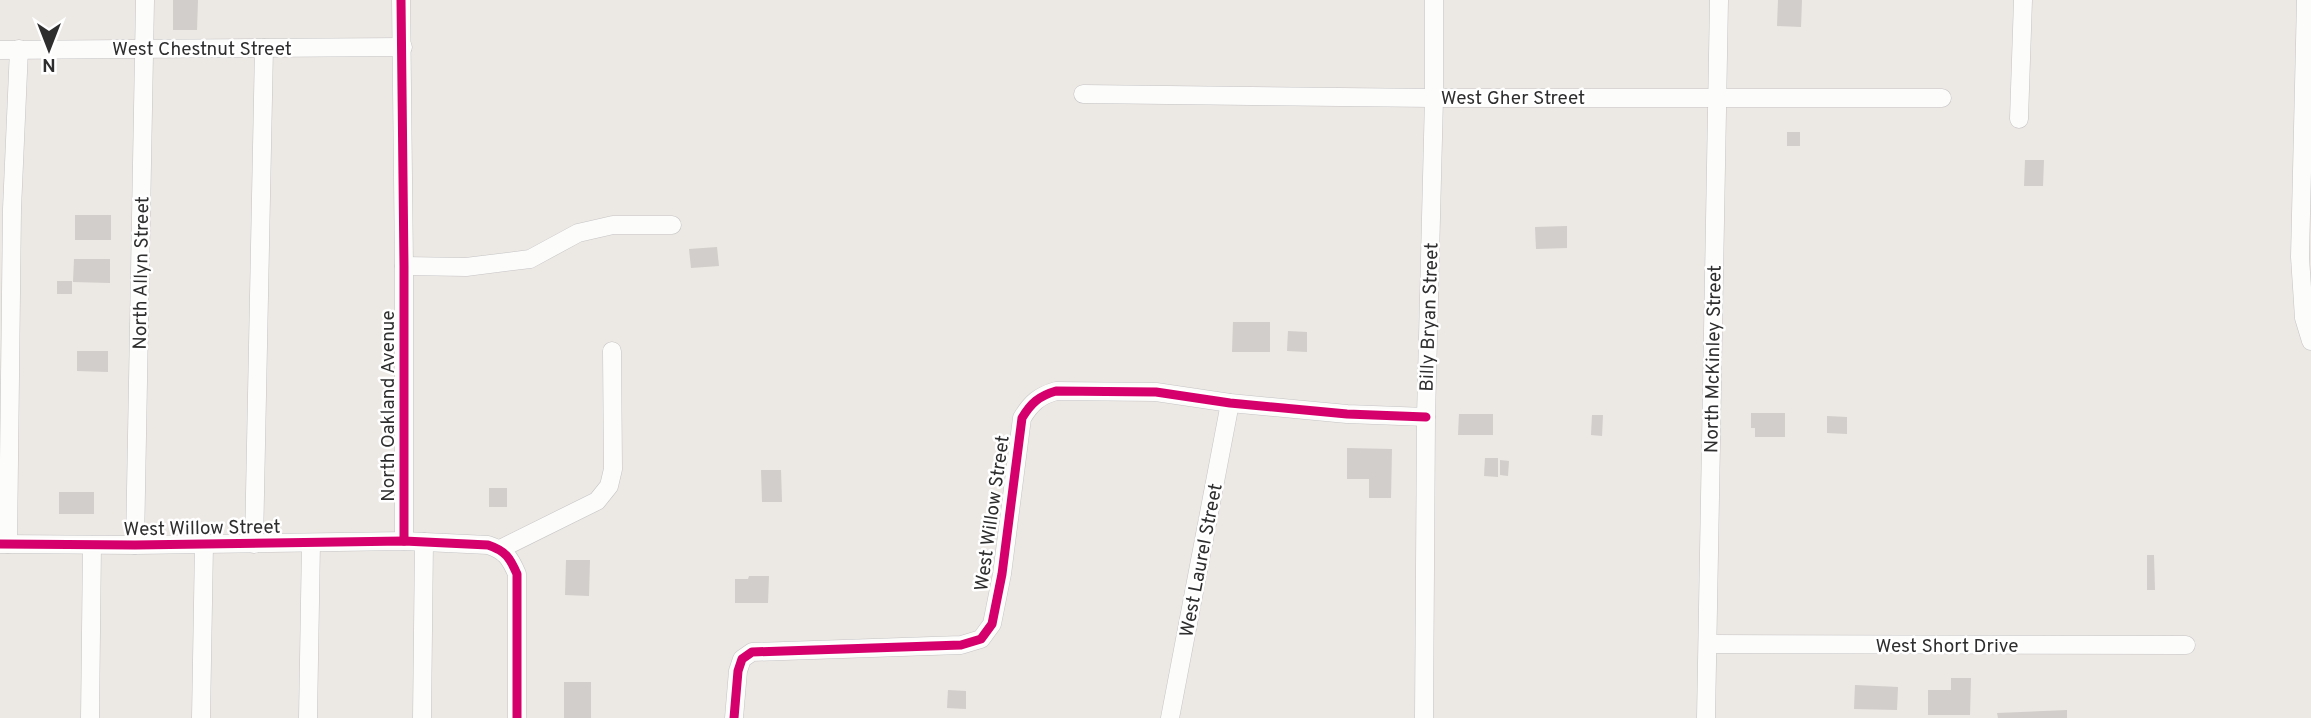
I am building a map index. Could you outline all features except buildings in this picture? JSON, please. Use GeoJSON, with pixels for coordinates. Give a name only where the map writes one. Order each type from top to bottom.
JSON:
{"type":"FeatureCollection","features":[{"type":"Feature","properties":{"kind":"street","name":"North Allyn Street"},"geometry":{"type":"LineString","coordinates":[[135,545],[145,0]]}},
{"type":"Feature","properties":{"kind":"street","name":"North Oakland Avenue"},"geometry":{"type":"LineString","coordinates":[[401,0],[404,541]]}},
{"type":"Feature","properties":{"kind":"street","name":"Billy Bryan Street"},"geometry":{"type":"LineString","coordinates":[[1424,718],[1426,417],[1434,0]]}},
{"type":"Feature","properties":{"kind":"street","name":"North McKinley Street"},"geometry":{"type":"LineString","coordinates":[[1706,718],[1718,0]]}},
{"type":"Feature","properties":{"kind":"street"},"geometry":{"type":"LineString","coordinates":[[2019,120],[2023,0]]}},
{"type":"Feature","properties":{"kind":"street"},"geometry":{"type":"LineString","coordinates":[[2306,0],[2300,257],[2304,318],[2311,341]]}},
{"type":"Feature","properties":{"kind":"street","name":"West Chestnut Street"},"geometry":{"type":"LineString","coordinates":[[0,50],[403,47]]}},
{"type":"Feature","properties":{"kind":"street"},"geometry":{"type":"LineString","coordinates":[[254,544],[264,48]]}},
{"type":"Feature","properties":{"kind":"street"},"geometry":{"type":"LineString","coordinates":[[4,544],[12,209],[19,49]]}},
{"type":"Feature","properties":{"kind":"street","name":"West Gher Street"},"geometry":{"type":"LineString","coordinates":[[1083,94],[1942,98]]}},
{"type":"Feature","properties":{"kind":"street"},"geometry":{"type":"LineString","coordinates":[[404,266],[466,267],[530,259],[578,233],[613,225],[672,225]]}},
{"type":"Feature","properties":{"kind":"street"},"geometry":{"type":"LineString","coordinates":[[500,549],[597,501],[609,486],[613,469],[612,351]]}},
{"type":"Feature","properties":{"kind":"street","name":"West Willow Street"},"geometry":{"type":"LineString","coordinates":[[734,718],[738,671],[742,659],[752,652],[961,645],[981,639],[992,624],[1002,574],[1022,418],[1031,403],[1045,394],[1056,391],[1156,392],[1230,403],[1353,415],[1426,417]]}},
{"type":"Feature","properties":{"kind":"street","name":"West Laurel Street"},"geometry":{"type":"LineString","coordinates":[[1170,718],[1230,403]]}},
{"type":"Feature","properties":{"kind":"street"},"geometry":{"type":"LineString","coordinates":[[404,541],[488,545],[509,556],[517,574],[517,718]]}},
{"type":"Feature","properties":{"kind":"street","name":"West Willow Street"},"geometry":{"type":"LineString","coordinates":[[4,544],[204,545],[404,541]]}},
{"type":"Feature","properties":{"kind":"street"},"geometry":{"type":"LineString","coordinates":[[422,718],[424,542]]}},
{"type":"Feature","properties":{"kind":"street"},"geometry":{"type":"LineString","coordinates":[[308,718],[311,543]]}},
{"type":"Feature","properties":{"kind":"street"},"geometry":{"type":"LineString","coordinates":[[90,718],[92,545]]}},
{"type":"Feature","properties":{"kind":"street"},"geometry":{"type":"LineString","coordinates":[[201,718],[204,545]]}},
{"type":"Feature","properties":{"kind":"street","name":"West Short Drive"},"geometry":{"type":"LineString","coordinates":[[1708,644],[2186,645]]}},
{"type":"Feature","properties":{"kind":"cycle path"},"geometry":{"type":"LineString","coordinates":[[401,0],[404,541]]}},
{"type":"Feature","properties":{"kind":"cycle path"},"geometry":{"type":"LineString","coordinates":[[734,718],[738,671],[742,659],[752,652],[961,645],[981,639],[992,624],[1002,574],[1022,418],[1032,404],[1045,395],[1056,391],[1156,392],[1230,403],[1347,414],[1426,417]]}},
{"type":"Feature","properties":{"kind":"cycle path"},"geometry":{"type":"LineString","coordinates":[[0,544],[404,541],[488,545],[507,556],[517,574],[517,718]]}}]}
